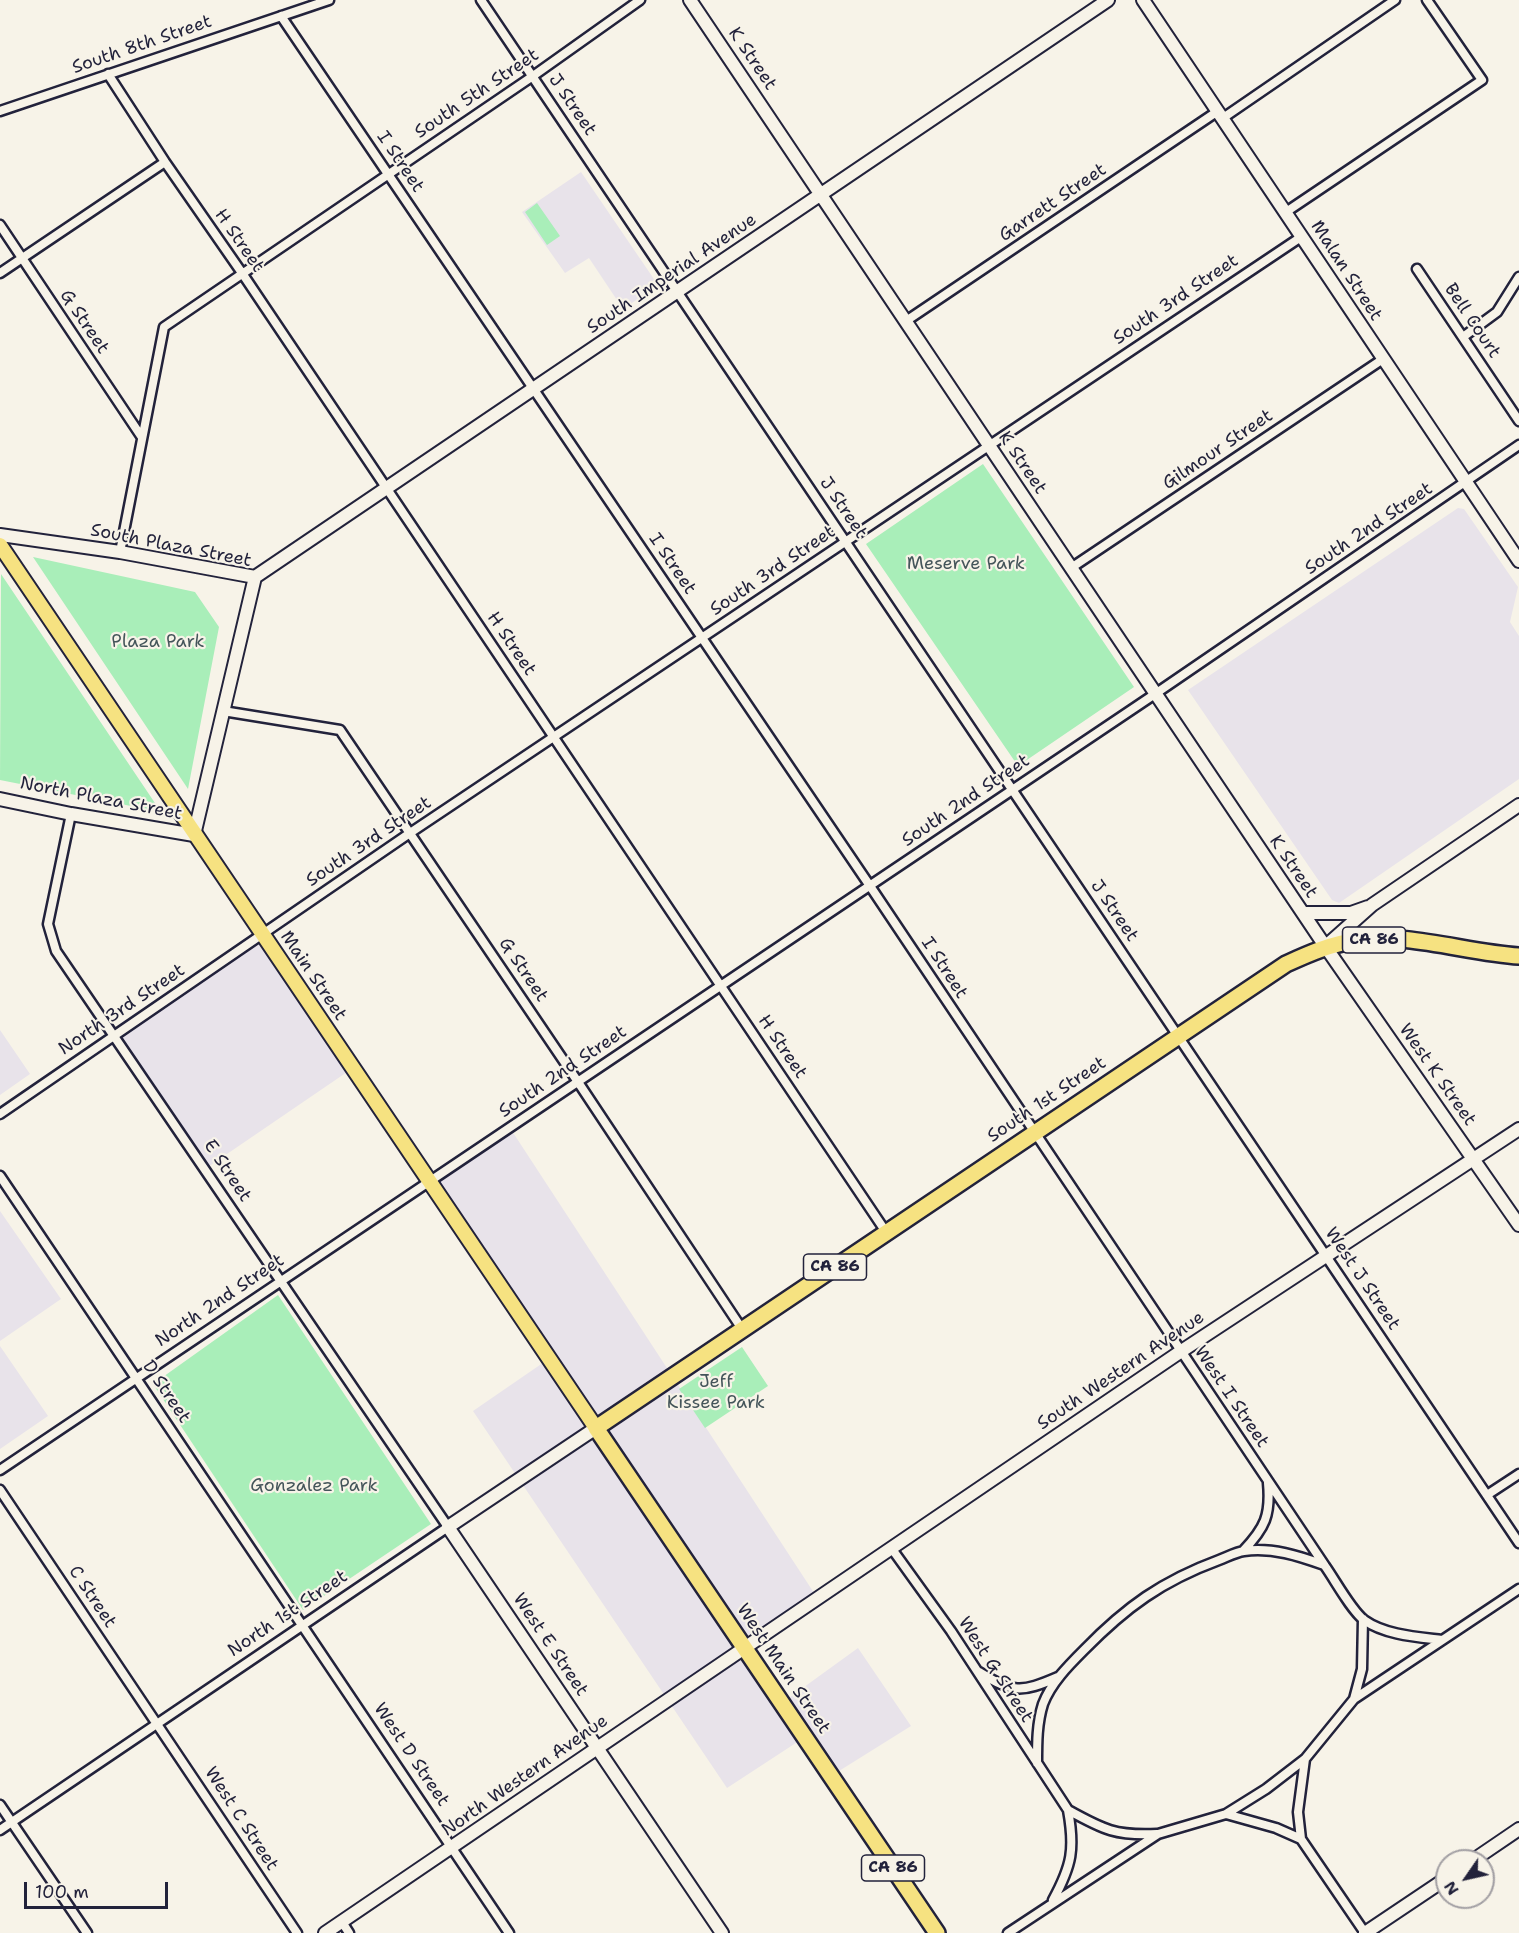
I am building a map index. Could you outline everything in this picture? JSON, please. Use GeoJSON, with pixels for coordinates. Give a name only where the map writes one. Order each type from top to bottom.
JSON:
{"type":"FeatureCollection","features":[{"type":"Feature","properties":{"kind":"highway","name":"CA 86"},"geometry":{"type":"LineString","coordinates":[[1325,946],[1359,939],[1403,941],[1519,956]]}},
{"type":"Feature","properties":{"kind":"highway","name":"South 1st Street"},"geometry":{"type":"LineString","coordinates":[[596,1428],[1177,1035],[1286,964],[1325,946]]}},
{"type":"Feature","properties":{"kind":"highway","name":"CA 86"},"geometry":{"type":"LineString","coordinates":[[1494,954],[1519,962]]}},
{"type":"Feature","properties":{"kind":"highway","name":"West Main Street"},"geometry":{"type":"LineString","coordinates":[[596,1428],[937,1933]]}},
{"type":"Feature","properties":{"kind":"main road","name":"Main Street"},"geometry":{"type":"LineString","coordinates":[[0,545],[596,1428]]}},
{"type":"Feature","properties":{"kind":"street","name":"South 8th Street"},"geometry":{"type":"LineString","coordinates":[[0,111],[329,0]]}},
{"type":"Feature","properties":{"kind":"street","name":"J Street"},"geometry":{"type":"LineString","coordinates":[[481,0],[1177,1035]]}},
{"type":"Feature","properties":{"kind":"street","name":"South 5th Street"},"geometry":{"type":"LineString","coordinates":[[120,552],[164,327],[533,76],[640,0]]}},
{"type":"Feature","properties":{"kind":"street","name":"K Street"},"geometry":{"type":"LineString","coordinates":[[690,0],[1325,946]]}},
{"type":"Feature","properties":{"kind":"street","name":"South Imperial Avenue"},"geometry":{"type":"LineString","coordinates":[[255,577],[1108,0]]}},
{"type":"Feature","properties":{"kind":"street","name":"Malan Street"},"geometry":{"type":"LineString","coordinates":[[1143,0],[1519,561]]}},
{"type":"Feature","properties":{"kind":"street","name":"Garrett Street"},"geometry":{"type":"LineString","coordinates":[[906,321],[1395,0]]}},
{"type":"Feature","properties":{"kind":"street"},"geometry":{"type":"LineString","coordinates":[[1286,212],[1482,80],[1427,0]]}},
{"type":"Feature","properties":{"kind":"street","name":"I Street"},"geometry":{"type":"LineString","coordinates":[[281,16],[870,886],[1033,1133]]}},
{"type":"Feature","properties":{"kind":"street","name":"H Street"},"geometry":{"type":"LineString","coordinates":[[108,74],[886,1232]]}},
{"type":"Feature","properties":{"kind":"street"},"geometry":{"type":"LineString","coordinates":[[0,273],[165,162]]}},
{"type":"Feature","properties":{"kind":"street","name":"G Street"},"geometry":{"type":"LineString","coordinates":[[0,225],[141,436]]}},
{"type":"Feature","properties":{"kind":"street","name":"South 3rd Street"},"geometry":{"type":"LineString","coordinates":[[263,934],[410,833],[1301,237]]}},
{"type":"Feature","properties":{"kind":"street","name":"Bell Court"},"geometry":{"type":"LineString","coordinates":[[1417,269],[1519,421]]}},
{"type":"Feature","properties":{"kind":"street"},"geometry":{"type":"LineString","coordinates":[[1462,337],[1497,312],[1519,277]]}},
{"type":"Feature","properties":{"kind":"street","name":"Gilmour Street"},"geometry":{"type":"LineString","coordinates":[[1071,568],[1383,359]]}},
{"type":"Feature","properties":{"kind":"street","name":"South 2nd Street"},"geometry":{"type":"LineString","coordinates":[[430,1181],[1155,694],[1519,445]]}},
{"type":"Feature","properties":{"kind":"street","name":"South Plaza Street"},"geometry":{"type":"LineString","coordinates":[[0,535],[120,552],[255,577],[195,835]]}},
{"type":"Feature","properties":{"kind":"street","name":"G Street"},"geometry":{"type":"LineString","coordinates":[[222,711],[340,730],[742,1329]]}},
{"type":"Feature","properties":{"kind":"street","name":"North Plaza Street"},"geometry":{"type":"LineString","coordinates":[[0,799],[71,814],[195,835]]}},
{"type":"Feature","properties":{"kind":"street","name":"South 1st Street"},"geometry":{"type":"LineString","coordinates":[[1325,946],[1372,905],[1519,805]]}},
{"type":"Feature","properties":{"kind":"street","name":"E Street"},"geometry":{"type":"LineString","coordinates":[[71,814],[48,924],[56,951],[448,1527]]}},
{"type":"Feature","properties":{"kind":"street"},"geometry":{"type":"LineString","coordinates":[[1303,913],[1351,913],[1372,905]]}},
{"type":"Feature","properties":{"kind":"street","name":"North 3rd Street"},"geometry":{"type":"LineString","coordinates":[[0,1114],[263,934]]}},
{"type":"Feature","properties":{"kind":"street","name":"West K Street"},"geometry":{"type":"LineString","coordinates":[[1325,946],[1519,1225]]}},
{"type":"Feature","properties":{"kind":"street","name":"West J Street"},"geometry":{"type":"LineString","coordinates":[[1177,1035],[1519,1543]]}},
{"type":"Feature","properties":{"kind":"street","name":"South Western Avenue"},"geometry":{"type":"LineString","coordinates":[[745,1648],[1180,1352],[1519,1129]]}},
{"type":"Feature","properties":{"kind":"street","name":"West I Street"},"geometry":{"type":"LineString","coordinates":[[1033,1133],[1363,1619]]}},
{"type":"Feature","properties":{"kind":"street","name":"D Street"},"geometry":{"type":"LineString","coordinates":[[0,1176],[304,1626]]}},
{"type":"Feature","properties":{"kind":"street","name":"North 2nd Street"},"geometry":{"type":"LineString","coordinates":[[0,1470],[430,1181]]}},
{"type":"Feature","properties":{"kind":"street","name":"North 1st Street"},"geometry":{"type":"LineString","coordinates":[[0,1830],[596,1428]]}},
{"type":"Feature","properties":{"kind":"street"},"geometry":{"type":"LineString","coordinates":[[1487,1495],[1519,1474]]}},
{"type":"Feature","properties":{"kind":"street"},"geometry":{"type":"LineString","coordinates":[[1243,1551],[1262,1532],[1270,1506],[1268,1481]]}},
{"type":"Feature","properties":{"kind":"street","name":"C Street"},"geometry":{"type":"LineString","coordinates":[[0,1490],[157,1722]]}},
{"type":"Feature","properties":{"kind":"street","name":"West E Street"},"geometry":{"type":"LineString","coordinates":[[448,1527],[722,1933]]}},
{"type":"Feature","properties":{"kind":"street","name":"West G Street"},"geometry":{"type":"LineString","coordinates":[[892,1549],[976,1670],[1068,1810],[1072,1834],[1069,1871],[1052,1903]]}},
{"type":"Feature","properties":{"kind":"street"},"geometry":{"type":"LineString","coordinates":[[1037,1763],[1037,1730],[1043,1703],[1058,1677],[1114,1619],[1140,1599],[1176,1577],[1243,1551],[1278,1552],[1325,1566]]}},
{"type":"Feature","properties":{"kind":"street"},"geometry":{"type":"LineString","coordinates":[[1008,1933],[1158,1834],[1226,1814],[1266,1790],[1305,1759],[1354,1699],[1519,1589]]}},
{"type":"Feature","properties":{"kind":"street"},"geometry":{"type":"LineString","coordinates":[[1354,1699],[1362,1669],[1363,1619],[1386,1630],[1413,1637],[1442,1640]]}},
{"type":"Feature","properties":{"kind":"street","name":"West D Street"},"geometry":{"type":"LineString","coordinates":[[304,1626],[509,1933]]}},
{"type":"Feature","properties":{"kind":"street","name":"North Western Avenue"},"geometry":{"type":"LineString","coordinates":[[325,1933],[745,1648]]}},
{"type":"Feature","properties":{"kind":"street"},"geometry":{"type":"LineString","coordinates":[[976,1670],[1005,1689],[1035,1687],[1058,1677]]}},
{"type":"Feature","properties":{"kind":"street","name":"West C Street"},"geometry":{"type":"LineString","coordinates":[[157,1722],[297,1933]]}},
{"type":"Feature","properties":{"kind":"street"},"geometry":{"type":"LineString","coordinates":[[1300,1839],[1298,1812],[1305,1759]]}},
{"type":"Feature","properties":{"kind":"street"},"geometry":{"type":"LineString","coordinates":[[0,1805],[87,1933]]}},
{"type":"Feature","properties":{"kind":"street","name":"West G Street"},"geometry":{"type":"LineString","coordinates":[[1068,1810],[1096,1826],[1118,1834],[1158,1834]]}},
{"type":"Feature","properties":{"kind":"street"},"geometry":{"type":"LineString","coordinates":[[1226,1814],[1276,1827],[1300,1839],[1365,1933],[1435,1886]]}},
{"type":"Feature","properties":{"kind":"street"},"geometry":{"type":"LineString","coordinates":[[1490,1849],[1519,1829]]}},
{"type":"Feature","properties":{"kind":"street"},"geometry":{"type":"LineString","coordinates":[[342,1922],[349,1933]]}},
{"type":"Feature","properties":{"kind":"shaded area"},"geometry":{"type":"Polygon","coordinates":[[[581,172],[658,285],[623,309],[589,258],[565,273],[522,212],[581,172]]]}},
{"type":"Feature","properties":{"kind":"shaded area"},"geometry":{"type":"Polygon","coordinates":[[[1458,508],[1464,509],[1518,587],[1510,622],[1519,636],[1519,779],[1339,903],[1332,900],[1188,690],[1458,508]]]}},
{"type":"Feature","properties":{"kind":"shaded area"},"geometry":{"type":"Polygon","coordinates":[[[263,934],[353,1068],[205,1169],[114,1035],[263,934]]]}},
{"type":"Feature","properties":{"kind":"shaded area"},"geometry":{"type":"Polygon","coordinates":[[[0,1030],[30,1074],[0,1095],[0,1030]]]}},
{"type":"Feature","properties":{"kind":"shaded area"},"geometry":{"type":"Polygon","coordinates":[[[510,1128],[818,1599],[745,1647],[782,1703],[858,1648],[911,1726],[831,1776],[805,1737],[727,1788],[473,1411],[550,1358],[430,1181],[510,1128]]]}},
{"type":"Feature","properties":{"kind":"shaded area"},"geometry":{"type":"Polygon","coordinates":[[[0,1211],[61,1299],[0,1341],[0,1211]]]}},
{"type":"Feature","properties":{"kind":"shaded area"},"geometry":{"type":"Polygon","coordinates":[[[0,1346],[48,1416],[0,1449],[0,1346]]]}},
{"type":"Feature","properties":{"kind":"green space"},"geometry":{"type":"Polygon","coordinates":[[[537,203],[560,236],[547,245],[525,212],[537,203]]]}},
{"type":"Feature","properties":{"kind":"green space","name":"Meserve Park"},"geometry":{"type":"Polygon","coordinates":[[[983,464],[1134,687],[1018,766],[866,544],[983,464]]]}},
{"type":"Feature","properties":{"kind":"green space","name":"Plaza Park"},"geometry":{"type":"Polygon","coordinates":[[[33,557],[195,592],[219,627],[188,789],[33,557]]]}},
{"type":"Feature","properties":{"kind":"green space","name":"Plaza Park"},"geometry":{"type":"Polygon","coordinates":[[[1,574],[161,812],[0,780],[1,574]]]}},
{"type":"Feature","properties":{"kind":"green space","name":"Gonzalez Park"},"geometry":{"type":"Polygon","coordinates":[[[278,1295],[431,1524],[303,1610],[153,1384],[278,1295]]]}},
{"type":"Feature","properties":{"kind":"green space","name":"Jeff Kissee Park"},"geometry":{"type":"Polygon","coordinates":[[[742,1347],[768,1386],[705,1428],[679,1389],[742,1347]]]}}]}
